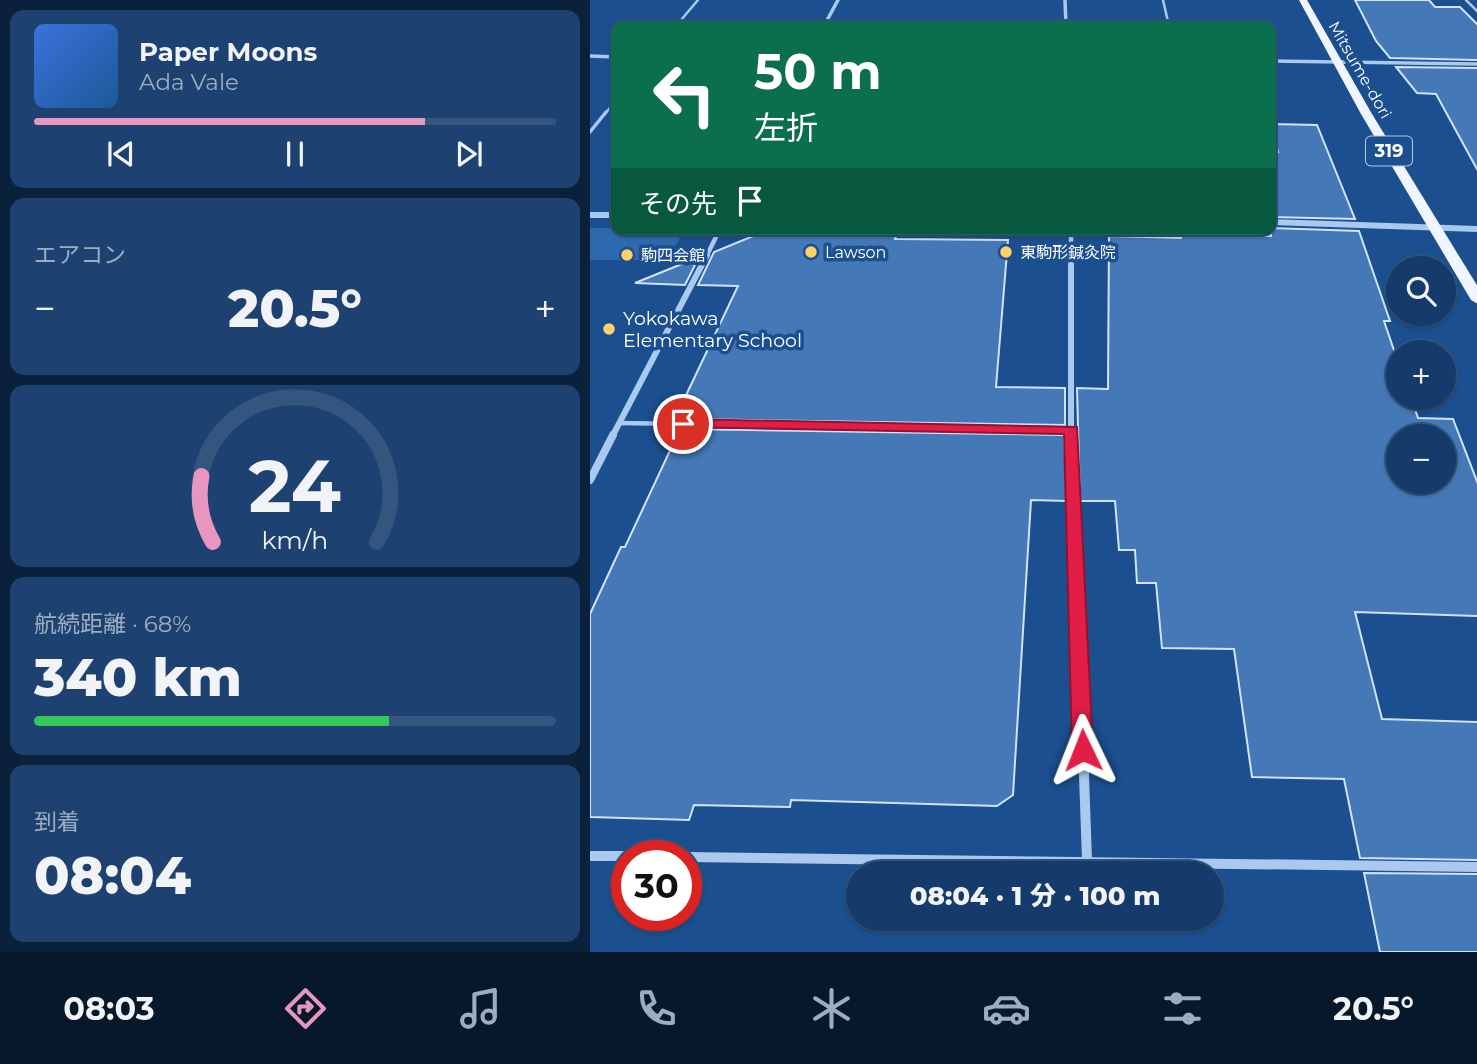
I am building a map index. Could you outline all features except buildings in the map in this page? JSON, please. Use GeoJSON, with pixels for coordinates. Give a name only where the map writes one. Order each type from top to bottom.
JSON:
{"type":"FeatureCollection","features":[{"type":"Feature","properties":{"kind":"main road","name":"Mitsume-dori"},"geometry":{"type":"LineString","coordinates":[[1303,0],[1334,61],[1437,228],[1477,300]]}},
{"type":"Feature","properties":{"kind":"street"},"geometry":{"type":"LineString","coordinates":[[827,21],[838,0]]}},
{"type":"Feature","properties":{"kind":"street"},"geometry":{"type":"LineString","coordinates":[[1065,0],[1066,21]]}},
{"type":"Feature","properties":{"kind":"street"},"geometry":{"type":"LineString","coordinates":[[590,56],[611,57]]}},
{"type":"Feature","properties":{"kind":"street"},"geometry":{"type":"LineString","coordinates":[[1276,61],[1477,64]]}},
{"type":"Feature","properties":{"kind":"street"},"geometry":{"type":"LineString","coordinates":[[590,215],[611,215]]}},
{"type":"Feature","properties":{"kind":"street"},"geometry":{"type":"LineString","coordinates":[[1276,222],[1477,229]]}},
{"type":"Feature","properties":{"kind":"street"},"geometry":{"type":"LineString","coordinates":[[590,480],[717,235]]}},
{"type":"Feature","properties":{"kind":"street"},"geometry":{"type":"LineString","coordinates":[[1071,235],[1071,430],[1087,860]]}},
{"type":"Feature","properties":{"kind":"street"},"geometry":{"type":"LineString","coordinates":[[590,856],[611,856]]}},
{"type":"Feature","properties":{"kind":"street"},"geometry":{"type":"LineString","coordinates":[[702,857],[1477,867]]}},
{"type":"Feature","properties":{"kind":"lane"},"geometry":{"type":"LineString","coordinates":[[680,21],[698,0]]}},
{"type":"Feature","properties":{"kind":"lane"},"geometry":{"type":"LineString","coordinates":[[1163,0],[1168,21]]}},
{"type":"Feature","properties":{"kind":"lane"},"geometry":{"type":"LineString","coordinates":[[1466,0],[1477,12]]}},
{"type":"Feature","properties":{"kind":"lane"},"geometry":{"type":"LineString","coordinates":[[590,132],[611,106]]}},
{"type":"Feature","properties":{"kind":"lane"},"geometry":{"type":"LineString","coordinates":[[619,423],[1071,430]]}},
{"type":"Feature","properties":{"kind":"shaded area"},"geometry":{"type":"Polygon","coordinates":[[[590,228],[611,228],[611,235],[676,235],[680,239],[665,260],[590,260],[590,228]]]}},
{"type":"Feature","properties":{"kind":"place","name":"Lawson"},"geometry":{"type":"Point","coordinates":[811,252]}},
{"type":"Feature","properties":{"kind":"place","name":"東駒形鍼灸院"},"geometry":{"type":"Point","coordinates":[1006,252]}},
{"type":"Feature","properties":{"kind":"place","name":"駒四会館"},"geometry":{"type":"Point","coordinates":[627,255]}},
{"type":"Feature","properties":{"kind":"place","name":"Yokokawa Elementary School"},"geometry":{"type":"Point","coordinates":[609,329]}},
{"type":"Feature","properties":{"kind":"route"},"geometry":{"type":"LineString","coordinates":[[683,424],[1071,430],[1083,750]]}}]}
